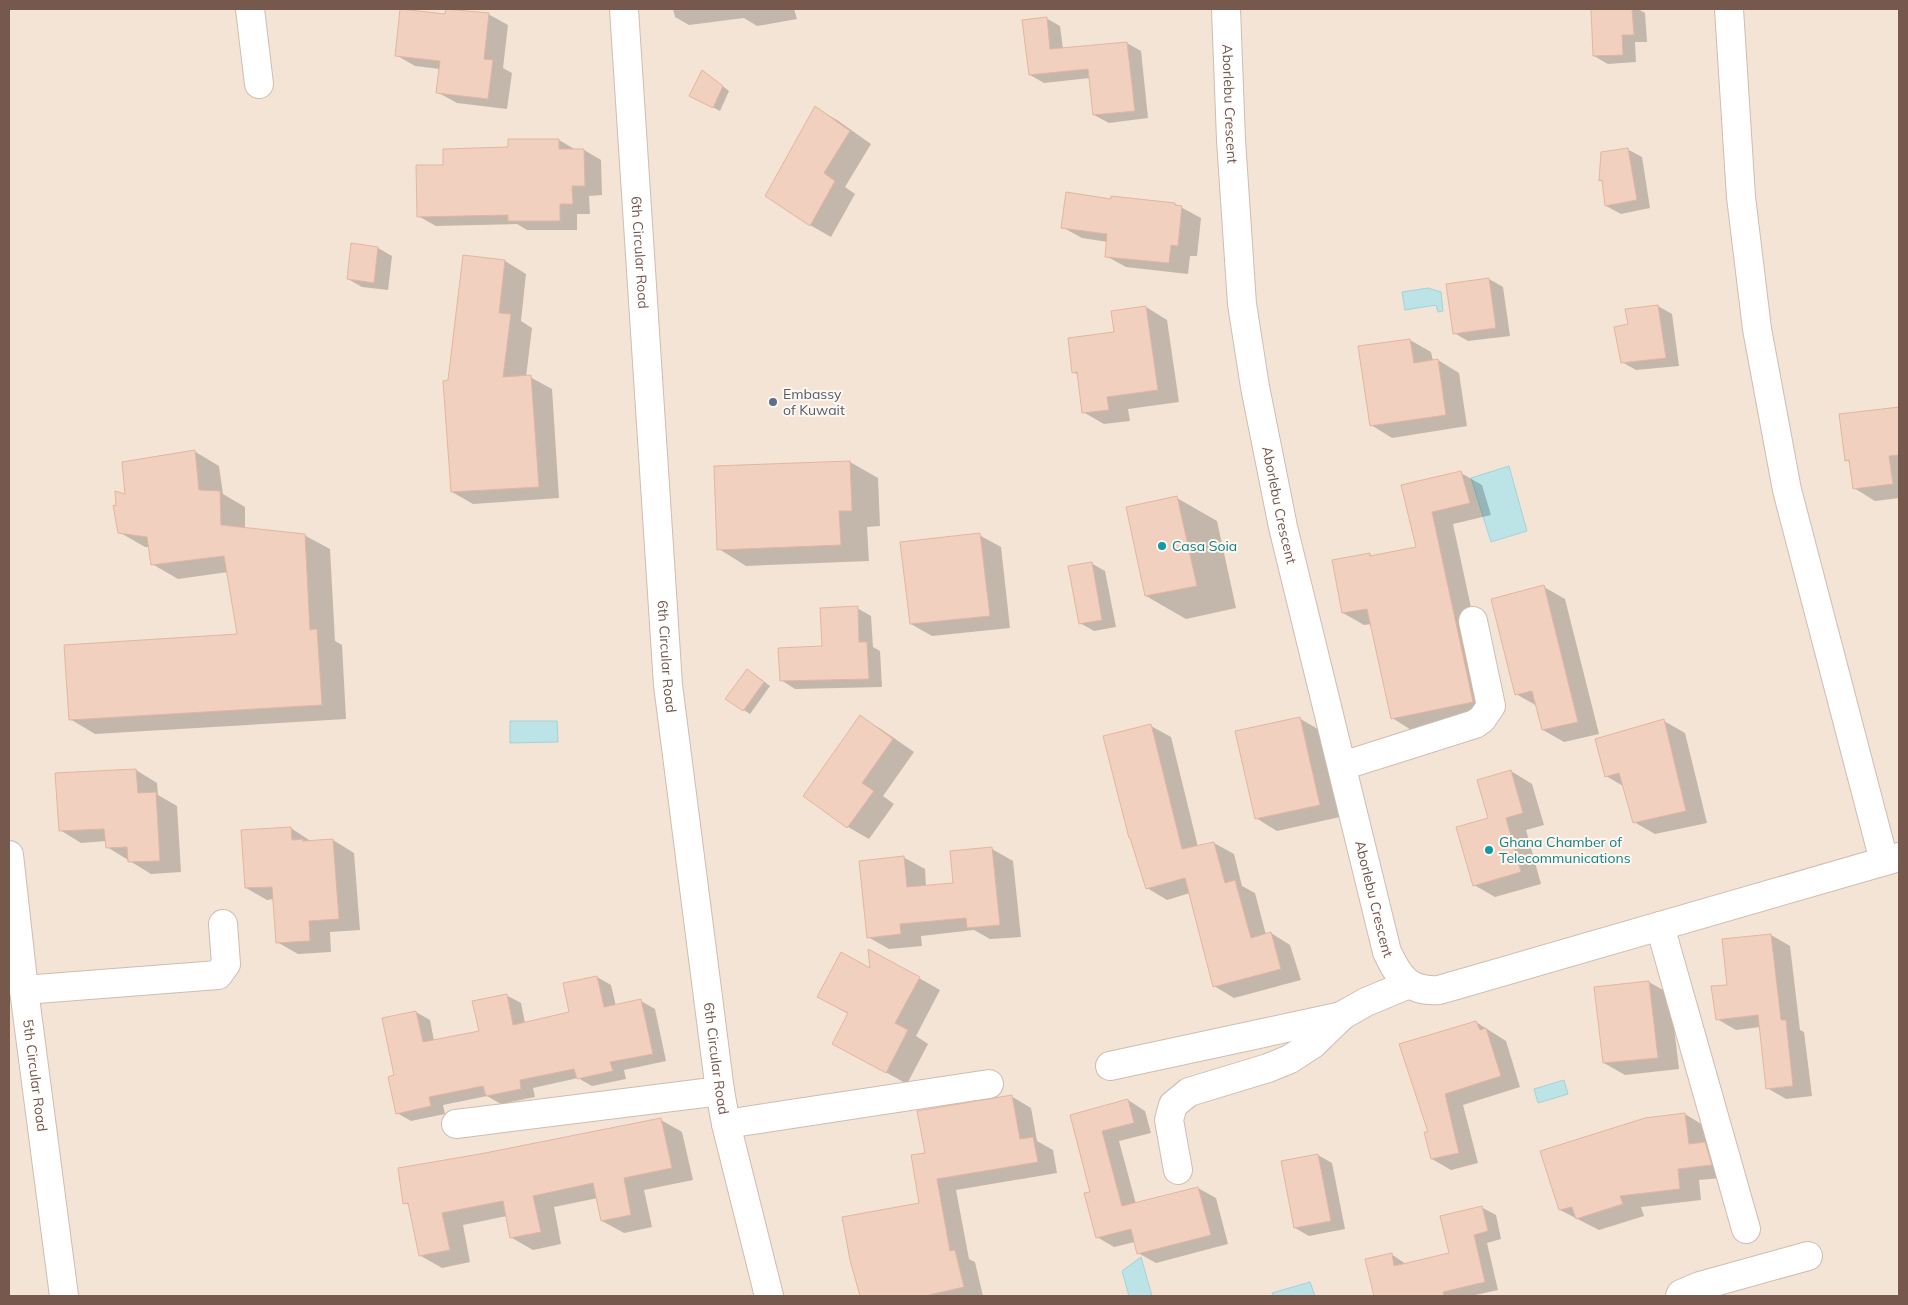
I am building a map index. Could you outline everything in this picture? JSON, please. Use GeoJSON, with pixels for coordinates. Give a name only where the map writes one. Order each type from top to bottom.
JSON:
{"type":"FeatureCollection","features":[{"type":"Feature","properties":{"kind":"street"},"geometry":{"type":"LineString","coordinates":[[250,9],[259,84]]}},
{"type":"Feature","properties":{"kind":"street","name":"6th Circular Road"},"geometry":{"type":"LineString","coordinates":[[624,9],[668,685],[720,1091],[726,1124],[768,1296]]}},
{"type":"Feature","properties":{"kind":"street","name":"Aborlebu Crescent"},"geometry":{"type":"LineString","coordinates":[[1226,9],[1231,140],[1242,304],[1255,387],[1283,527],[1387,952],[1396,972],[1409,984]]}},
{"type":"Feature","properties":{"kind":"street"},"geometry":{"type":"LineString","coordinates":[[1178,1170],[1169,1120],[1173,1105],[1189,1092],[1268,1068],[1290,1059],[1313,1044],[1343,1016],[1366,1002],[1409,984],[1424,991],[1439,990],[1892,859],[1787,490],[1757,329],[1741,197],[1729,9]]}},
{"type":"Feature","properties":{"kind":"street"},"geometry":{"type":"LineString","coordinates":[[1342,766],[1475,724],[1482,719],[1491,706],[1474,621]]}},
{"type":"Feature","properties":{"kind":"street","name":"5th Circular Road"},"geometry":{"type":"LineString","coordinates":[[9,855],[12,922],[24,990],[64,1296]]}},
{"type":"Feature","properties":{"kind":"street"},"geometry":{"type":"LineString","coordinates":[[24,990],[218,975],[226,964],[223,924]]}},
{"type":"Feature","properties":{"kind":"street"},"geometry":{"type":"LineString","coordinates":[[1660,926],[1746,1229]]}},
{"type":"Feature","properties":{"kind":"street"},"geometry":{"type":"LineString","coordinates":[[1110,1066],[1343,1016]]}},
{"type":"Feature","properties":{"kind":"street"},"geometry":{"type":"LineString","coordinates":[[726,1124],[989,1084]]}},
{"type":"Feature","properties":{"kind":"street"},"geometry":{"type":"LineString","coordinates":[[456,1124],[720,1091]]}},
{"type":"Feature","properties":{"kind":"street"},"geometry":{"type":"LineString","coordinates":[[1680,1296],[1700,1286],[1808,1256]]}},
{"type":"Feature","properties":{"kind":"shaded area"},"geometry":{"type":"Polygon","coordinates":[[[9,9],[1899,9],[1899,1296],[9,1296],[9,9]]]}},
{"type":"Feature","properties":{"kind":"water"},"geometry":{"type":"Polygon","coordinates":[[[1428,288],[1441,292],[1443,311],[1438,312],[1436,305],[1405,310],[1402,292],[1428,288]]]}},
{"type":"Feature","properties":{"kind":"water"},"geometry":{"type":"Polygon","coordinates":[[[1509,466],[1527,531],[1491,542],[1471,478],[1509,466]]]}},
{"type":"Feature","properties":{"kind":"water"},"geometry":{"type":"Polygon","coordinates":[[[510,721],[557,721],[558,742],[510,743],[510,721]]]}},
{"type":"Feature","properties":{"kind":"water"},"geometry":{"type":"Polygon","coordinates":[[[1564,1080],[1568,1094],[1538,1103],[1534,1089],[1564,1080]]]}},
{"type":"Feature","properties":{"kind":"water"},"geometry":{"type":"Polygon","coordinates":[[[1141,1257],[1152,1296],[1129,1296],[1122,1271],[1141,1257]]]}},
{"type":"Feature","properties":{"kind":"water"},"geometry":{"type":"Polygon","coordinates":[[[1310,1282],[1315,1296],[1273,1296],[1272,1293],[1310,1282]]]}},
{"type":"Feature","properties":{"kind":"building"},"geometry":{"type":"Polygon","coordinates":[[[400,9],[445,14],[446,9],[489,13],[484,59],[493,60],[488,99],[436,93],[440,61],[395,56],[400,9]]]}},
{"type":"Feature","properties":{"kind":"building"},"geometry":{"type":"Polygon","coordinates":[[[1591,9],[1632,9],[1634,35],[1622,35],[1623,55],[1593,56],[1591,9]]]}},
{"type":"Feature","properties":{"kind":"building"},"geometry":{"type":"Polygon","coordinates":[[[1047,17],[1050,49],[1127,42],[1135,111],[1093,115],[1088,69],[1029,75],[1022,20],[1047,17]]]}},
{"type":"Feature","properties":{"kind":"building"},"geometry":{"type":"Polygon","coordinates":[[[702,70],[723,86],[713,108],[689,96],[702,70]]]}},
{"type":"Feature","properties":{"kind":"building"},"geometry":{"type":"Polygon","coordinates":[[[815,106],[850,131],[824,173],[835,181],[810,226],[765,196],[815,106]]]}},
{"type":"Feature","properties":{"kind":"building"},"geometry":{"type":"Polygon","coordinates":[[[508,139],[559,139],[559,149],[584,149],[585,186],[572,186],[573,204],[560,204],[560,221],[508,221],[508,215],[417,217],[416,165],[443,165],[443,149],[508,147],[508,139]]]}},
{"type":"Feature","properties":{"kind":"building"},"geometry":{"type":"Polygon","coordinates":[[[1628,148],[1637,200],[1605,206],[1602,180],[1599,181],[1601,152],[1628,148]]]}},
{"type":"Feature","properties":{"kind":"building"},"geometry":{"type":"Polygon","coordinates":[[[1066,192],[1111,199],[1111,196],[1175,203],[1175,205],[1182,206],[1178,246],[1171,245],[1169,263],[1105,257],[1107,234],[1061,228],[1066,192]]]}},
{"type":"Feature","properties":{"kind":"building"},"geometry":{"type":"Polygon","coordinates":[[[351,243],[378,247],[374,283],[347,279],[351,243]]]}},
{"type":"Feature","properties":{"kind":"building"},"geometry":{"type":"Polygon","coordinates":[[[463,255],[505,260],[499,313],[511,314],[503,377],[531,375],[539,487],[451,492],[443,381],[448,380],[463,255]]]}},
{"type":"Feature","properties":{"kind":"building"},"geometry":{"type":"Polygon","coordinates":[[[1489,278],[1496,328],[1453,334],[1446,284],[1489,278]]]}},
{"type":"Feature","properties":{"kind":"building"},"geometry":{"type":"Polygon","coordinates":[[[1658,305],[1666,358],[1621,363],[1614,327],[1628,324],[1625,309],[1658,305]]]}},
{"type":"Feature","properties":{"kind":"building"},"geometry":{"type":"Polygon","coordinates":[[[1146,306],[1158,390],[1107,397],[1109,410],[1082,413],[1077,372],[1072,373],[1068,338],[1114,332],[1111,311],[1146,306]]]}},
{"type":"Feature","properties":{"kind":"building"},"geometry":{"type":"Polygon","coordinates":[[[1410,339],[1414,363],[1438,359],[1446,415],[1370,426],[1358,346],[1410,339]]]}},
{"type":"Feature","properties":{"kind":"building"},"geometry":{"type":"Polygon","coordinates":[[[1899,407],[1899,455],[1889,456],[1893,484],[1853,489],[1849,460],[1845,461],[1839,414],[1899,407]]]}},
{"type":"Feature","properties":{"kind":"building"},"geometry":{"type":"Polygon","coordinates":[[[195,450],[199,490],[220,491],[221,525],[305,534],[310,630],[317,629],[322,705],[69,720],[64,645],[237,634],[224,556],[151,565],[147,537],[118,533],[113,505],[116,506],[115,491],[125,494],[122,462],[195,450]]]}},
{"type":"Feature","properties":{"kind":"building"},"geometry":{"type":"Polygon","coordinates":[[[850,461],[852,511],[839,511],[841,545],[717,550],[714,466],[850,461]]]}},
{"type":"Feature","properties":{"kind":"building"},"geometry":{"type":"Polygon","coordinates":[[[1461,471],[1470,503],[1432,512],[1473,702],[1391,719],[1367,609],[1342,613],[1332,560],[1370,553],[1370,556],[1416,547],[1401,485],[1461,471]]]}},
{"type":"Feature","properties":{"kind":"building","name":"Casa Soia"},"geometry":{"type":"Polygon","coordinates":[[[1177,496],[1197,586],[1145,596],[1126,507],[1177,496]]]}},
{"type":"Feature","properties":{"kind":"building"},"geometry":{"type":"Polygon","coordinates":[[[980,533],[990,616],[910,624],[900,542],[980,533]]]}},
{"type":"Feature","properties":{"kind":"building"},"geometry":{"type":"Polygon","coordinates":[[[1092,562],[1102,620],[1079,624],[1068,566],[1092,562]]]}},
{"type":"Feature","properties":{"kind":"building"},"geometry":{"type":"Polygon","coordinates":[[[1544,585],[1578,722],[1542,730],[1532,691],[1515,695],[1491,599],[1544,585]]]}},
{"type":"Feature","properties":{"kind":"building"},"geometry":{"type":"Polygon","coordinates":[[[858,606],[859,642],[867,642],[869,679],[780,681],[778,648],[822,646],[820,608],[858,606]]]}},
{"type":"Feature","properties":{"kind":"building"},"geometry":{"type":"Polygon","coordinates":[[[747,669],[764,682],[743,711],[725,699],[747,669]]]}},
{"type":"Feature","properties":{"kind":"building"},"geometry":{"type":"Polygon","coordinates":[[[860,715],[893,739],[862,783],[874,791],[847,828],[803,796],[860,715]]]}},
{"type":"Feature","properties":{"kind":"building"},"geometry":{"type":"Polygon","coordinates":[[[1300,717],[1320,805],[1255,819],[1235,731],[1300,717]]]}},
{"type":"Feature","properties":{"kind":"building"},"geometry":{"type":"Polygon","coordinates":[[[1664,719],[1686,811],[1633,823],[1619,773],[1605,777],[1595,739],[1664,719]]]}},
{"type":"Feature","properties":{"kind":"building"},"geometry":{"type":"Polygon","coordinates":[[[1151,724],[1182,849],[1214,842],[1225,883],[1235,880],[1251,938],[1271,932],[1281,969],[1213,987],[1185,878],[1146,889],[1129,838],[1103,736],[1151,724]]]}},
{"type":"Feature","properties":{"kind":"building"},"geometry":{"type":"Polygon","coordinates":[[[136,769],[138,793],[156,792],[160,861],[128,862],[127,847],[106,848],[104,829],[59,831],[55,773],[136,769]]]}},
{"type":"Feature","properties":{"kind":"building","name":"Ghana Chamber of Telecommunications"},"geometry":{"type":"Polygon","coordinates":[[[1511,770],[1523,813],[1506,818],[1521,872],[1473,886],[1456,827],[1488,818],[1477,780],[1511,770]]]}},
{"type":"Feature","properties":{"kind":"building"},"geometry":{"type":"Polygon","coordinates":[[[291,827],[292,840],[333,839],[339,919],[309,921],[310,941],[276,943],[272,887],[245,888],[241,830],[291,827]]]}},
{"type":"Feature","properties":{"kind":"building"},"geometry":{"type":"Polygon","coordinates":[[[992,847],[1000,925],[967,928],[966,918],[900,924],[901,934],[867,938],[859,861],[904,856],[907,887],[953,883],[950,851],[992,847]]]}},
{"type":"Feature","properties":{"kind":"building"},"geometry":{"type":"Polygon","coordinates":[[[1771,934],[1781,1020],[1786,1020],[1793,1086],[1766,1089],[1758,1015],[1716,1020],[1711,986],[1727,985],[1722,939],[1771,934]]]}},
{"type":"Feature","properties":{"kind":"building"},"geometry":{"type":"Polygon","coordinates":[[[868,949],[920,977],[895,1023],[908,1030],[886,1073],[832,1044],[848,1013],[817,997],[841,952],[870,968],[868,949]]]}},
{"type":"Feature","properties":{"kind":"building"},"geometry":{"type":"Polygon","coordinates":[[[597,976],[604,1007],[641,999],[653,1054],[610,1062],[613,1071],[577,1079],[574,1069],[520,1080],[521,1089],[486,1096],[483,1086],[429,1097],[431,1106],[396,1114],[388,1077],[394,1075],[382,1018],[416,1011],[423,1042],[479,1031],[472,1001],[507,994],[513,1025],[569,1012],[563,983],[597,976]]]}},
{"type":"Feature","properties":{"kind":"building"},"geometry":{"type":"Polygon","coordinates":[[[1649,981],[1658,1058],[1603,1063],[1594,987],[1649,981]]]}},
{"type":"Feature","properties":{"kind":"building"},"geometry":{"type":"Polygon","coordinates":[[[1476,1021],[1480,1030],[1486,1028],[1501,1076],[1445,1094],[1459,1153],[1431,1159],[1424,1132],[1428,1132],[1399,1044],[1476,1021]]]}},
{"type":"Feature","properties":{"kind":"building"},"geometry":{"type":"Polygon","coordinates":[[[1012,1095],[1020,1139],[1033,1137],[1038,1162],[937,1179],[950,1251],[955,1250],[964,1287],[925,1296],[860,1296],[850,1260],[842,1217],[919,1203],[911,1155],[925,1153],[917,1111],[1012,1095]]]}},
{"type":"Feature","properties":{"kind":"building"},"geometry":{"type":"Polygon","coordinates":[[[1128,1099],[1134,1123],[1102,1131],[1122,1206],[1198,1187],[1211,1235],[1137,1254],[1131,1229],[1096,1238],[1084,1193],[1090,1192],[1070,1115],[1128,1099]]]}},
{"type":"Feature","properties":{"kind":"building"},"geometry":{"type":"Polygon","coordinates":[[[1685,1113],[1689,1144],[1705,1142],[1712,1165],[1678,1169],[1680,1189],[1620,1196],[1623,1204],[1576,1219],[1572,1207],[1559,1210],[1540,1151],[1645,1118],[1685,1113]]]}},
{"type":"Feature","properties":{"kind":"building"},"geometry":{"type":"Polygon","coordinates":[[[661,1118],[672,1168],[624,1178],[631,1215],[601,1221],[593,1183],[533,1196],[541,1232],[510,1238],[503,1201],[442,1213],[450,1250],[419,1256],[408,1203],[403,1204],[398,1168],[480,1154],[661,1118]]]}},
{"type":"Feature","properties":{"kind":"building"},"geometry":{"type":"Polygon","coordinates":[[[1318,1154],[1331,1221],[1294,1228],[1281,1161],[1318,1154]]]}},
{"type":"Feature","properties":{"kind":"building"},"geometry":{"type":"Polygon","coordinates":[[[1482,1206],[1488,1231],[1474,1235],[1485,1282],[1443,1292],[1444,1296],[1374,1296],[1365,1259],[1392,1253],[1394,1266],[1449,1253],[1440,1216],[1482,1206]]]}},
{"type":"Feature","properties":{"kind":"place","name":"Embassy of Kuwait"},"geometry":{"type":"Point","coordinates":[773,402]}},
{"type":"Feature","properties":{"kind":"place","name":"Casa Soia"},"geometry":{"type":"Point","coordinates":[1162,546]}},
{"type":"Feature","properties":{"kind":"place","name":"Ghana Chamber of Telecommunications"},"geometry":{"type":"Point","coordinates":[1489,850]}}]}
